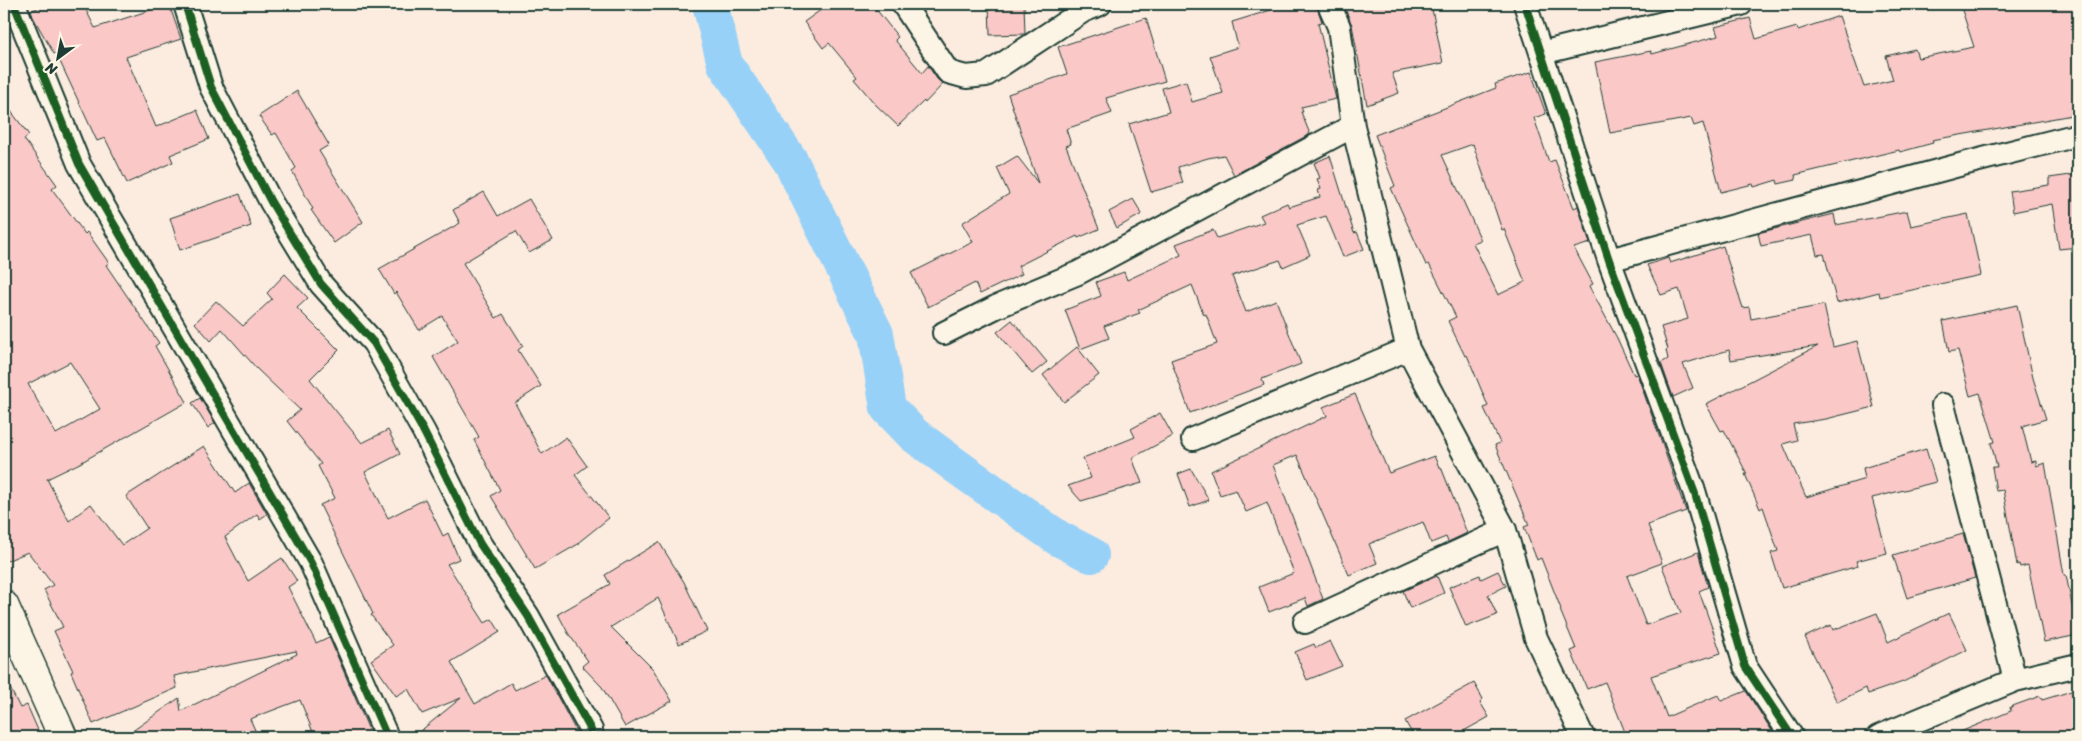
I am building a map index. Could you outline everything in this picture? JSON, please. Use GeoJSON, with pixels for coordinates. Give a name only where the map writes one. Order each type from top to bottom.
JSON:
{"type":"FeatureCollection","features":[{"type":"Feature","properties":{"kind":"street"},"geometry":{"type":"LineString","coordinates":[[14,4],[79,164],[311,563],[386,737]]}},
{"type":"Feature","properties":{"kind":"street"},"geometry":{"type":"LineString","coordinates":[[185,4],[211,87],[271,202],[321,284],[374,343],[424,432],[480,544],[528,616],[592,730],[592,737]]}},
{"type":"Feature","properties":{"kind":"street"},"geometry":{"type":"LineString","coordinates":[[903,4],[948,72],[966,77],[986,75],[1089,6]]}},
{"type":"Feature","properties":{"kind":"street"},"geometry":{"type":"LineString","coordinates":[[1329,4],[1339,27],[1353,126],[1408,350],[1506,530],[1536,638],[1582,737]]}},
{"type":"Feature","properties":{"kind":"street"},"geometry":{"type":"LineString","coordinates":[[1525,4],[1609,260],[1695,494],[1745,666],[1792,737]]}},
{"type":"Feature","properties":{"kind":"street"},"geometry":{"type":"LineString","coordinates":[[1541,53],[1741,4]]}},
{"type":"Feature","properties":{"kind":"street"},"geometry":{"type":"LineString","coordinates":[[944,333],[996,307],[1078,273],[1353,126]]}},
{"type":"Feature","properties":{"kind":"street"},"geometry":{"type":"LineString","coordinates":[[1609,260],[2078,135]]}},
{"type":"Feature","properties":{"kind":"street"},"geometry":{"type":"LineString","coordinates":[[1193,439],[1408,350]]}},
{"type":"Feature","properties":{"kind":"street"},"geometry":{"type":"LineString","coordinates":[[1943,404],[2015,680]]}},
{"type":"Feature","properties":{"kind":"street"},"geometry":{"type":"LineString","coordinates":[[1305,622],[1506,530]]}},
{"type":"Feature","properties":{"kind":"street"},"geometry":{"type":"LineString","coordinates":[[4,605],[63,737]]}},
{"type":"Feature","properties":{"kind":"street"},"geometry":{"type":"LineString","coordinates":[[1878,737],[2015,680],[2078,665]]}},
{"type":"Feature","properties":{"kind":"building"},"geometry":{"type":"Polygon","coordinates":[[[45,4],[83,4],[95,28],[169,4],[181,39],[126,57],[156,127],[197,110],[209,139],[170,155],[173,162],[127,183],[105,138],[97,141],[56,53],[54,54],[33,17],[31,11],[45,4]]]}},
{"type":"Feature","properties":{"kind":"building"},"geometry":{"type":"Polygon","coordinates":[[[829,4],[872,4],[898,37],[895,40],[922,73],[928,66],[943,84],[925,103],[924,101],[898,126],[875,104],[854,79],[857,77],[829,43],[823,48],[804,22],[829,4]]]}},
{"type":"Feature","properties":{"kind":"building"},"geometry":{"type":"Polygon","coordinates":[[[989,4],[1024,4],[1025,34],[990,35],[989,4]]]}},
{"type":"Feature","properties":{"kind":"building"},"geometry":{"type":"Polygon","coordinates":[[[1269,4],[1316,4],[1322,22],[1318,23],[1336,99],[1301,107],[1303,112],[1301,112],[1310,134],[1234,175],[1224,155],[1208,158],[1178,167],[1183,183],[1151,192],[1129,124],[1169,112],[1162,88],[1186,81],[1192,102],[1223,93],[1210,56],[1238,47],[1232,22],[1271,10],[1269,4]]]}},
{"type":"Feature","properties":{"kind":"building"},"geometry":{"type":"Polygon","coordinates":[[[1343,4],[1431,4],[1443,63],[1392,73],[1399,93],[1367,105],[1352,25],[1343,4]]]}},
{"type":"Feature","properties":{"kind":"building"},"geometry":{"type":"Polygon","coordinates":[[[1960,4],[2078,4],[2078,114],[1932,140],[1933,143],[1900,152],[1899,150],[1795,175],[1796,180],[1778,184],[1777,180],[1754,187],[1753,184],[1721,192],[1703,123],[1694,126],[1691,118],[1610,133],[1595,62],[1651,51],[1652,54],[1718,36],[1715,27],[1750,18],[1756,39],[1797,27],[1798,30],[1839,16],[1864,87],[1893,80],[1886,56],[1915,49],[1918,58],[1974,47],[1960,4]]]}},
{"type":"Feature","properties":{"kind":"building"},"geometry":{"type":"Polygon","coordinates":[[[1146,18],[1165,81],[1106,98],[1112,113],[1066,129],[1071,144],[1066,146],[1099,229],[1078,238],[1077,236],[1018,266],[1022,274],[980,294],[975,283],[928,307],[911,273],[973,242],[962,223],[1009,194],[997,168],[1017,156],[1038,183],[1008,94],[1067,74],[1058,47],[1146,18]]]}},
{"type":"Feature","properties":{"kind":"building"},"geometry":{"type":"Polygon","coordinates":[[[1531,72],[1546,114],[1534,118],[1549,162],[1555,160],[1574,208],[1578,206],[1590,243],[1574,248],[1593,284],[1589,286],[1617,338],[1634,375],[1637,374],[1686,511],[1648,525],[1662,563],[1627,576],[1646,625],[1681,613],[1662,566],[1698,552],[1708,587],[1699,591],[1721,653],[1651,676],[1667,717],[1718,695],[1721,701],[1746,691],[1776,737],[1627,737],[1605,682],[1587,689],[1571,651],[1576,649],[1561,609],[1541,558],[1537,560],[1524,527],[1529,525],[1495,445],[1500,443],[1484,408],[1488,406],[1467,355],[1465,356],[1448,321],[1456,317],[1429,264],[1426,265],[1391,188],[1395,186],[1375,135],[1496,88],[1495,84],[1531,72]],[[1473,144],[1442,155],[1481,240],[1473,243],[1498,295],[1525,282],[1504,229],[1502,230],[1473,144]]]}},
{"type":"Feature","properties":{"kind":"building"},"geometry":{"type":"Polygon","coordinates":[[[297,91],[329,145],[319,151],[363,222],[334,243],[311,210],[313,209],[292,171],[296,168],[276,133],[272,135],[259,116],[297,91]]]}},
{"type":"Feature","properties":{"kind":"building"},"geometry":{"type":"Polygon","coordinates":[[[4,102],[29,135],[24,139],[57,185],[52,189],[109,263],[106,265],[159,343],[155,346],[187,402],[80,463],[47,479],[69,521],[91,504],[122,545],[147,528],[126,496],[204,446],[235,493],[249,483],[267,514],[260,519],[257,514],[225,537],[248,581],[282,558],[297,581],[288,587],[316,643],[329,637],[372,737],[315,737],[300,700],[250,719],[255,730],[240,737],[124,737],[179,698],[181,711],[297,654],[296,651],[174,676],[177,688],[93,724],[71,672],[73,671],[54,631],[63,627],[44,590],[53,585],[28,552],[4,562],[4,102]],[[70,362],[28,384],[56,434],[100,409],[70,362]]]}},
{"type":"Feature","properties":{"kind":"building"},"geometry":{"type":"Polygon","coordinates":[[[1330,156],[1354,233],[1357,232],[1364,249],[1343,257],[1326,216],[1297,225],[1310,255],[1283,267],[1280,260],[1232,276],[1246,312],[1276,300],[1301,364],[1262,379],[1264,385],[1190,413],[1171,360],[1217,344],[1206,314],[1204,315],[1192,285],[1138,310],[1140,313],[1104,326],[1109,338],[1080,349],[1065,310],[1101,296],[1096,282],[1124,272],[1127,280],[1181,255],[1176,244],[1213,230],[1217,238],[1264,222],[1260,215],[1287,203],[1289,207],[1320,197],[1318,190],[1321,189],[1317,179],[1320,178],[1314,163],[1330,156]]]}},
{"type":"Feature","properties":{"kind":"building"},"geometry":{"type":"Polygon","coordinates":[[[2078,174],[2078,247],[2059,249],[2052,204],[2013,212],[2010,191],[2049,185],[2049,178],[2078,174]]]}},
{"type":"Feature","properties":{"kind":"building"},"geometry":{"type":"Polygon","coordinates":[[[484,192],[498,216],[529,199],[553,240],[529,253],[516,231],[463,263],[496,318],[503,314],[523,346],[518,350],[541,386],[515,403],[542,454],[566,437],[587,466],[575,475],[609,518],[580,543],[535,569],[491,496],[500,490],[474,440],[479,437],[433,357],[458,341],[442,316],[419,330],[396,292],[394,294],[379,269],[460,223],[453,210],[484,192]]]}},
{"type":"Feature","properties":{"kind":"building"},"geometry":{"type":"Polygon","coordinates":[[[240,194],[251,226],[180,250],[170,218],[240,194]]]}},
{"type":"Feature","properties":{"kind":"building"},"geometry":{"type":"Polygon","coordinates":[[[1133,199],[1142,214],[1117,228],[1109,212],[1133,199]]]}},
{"type":"Feature","properties":{"kind":"building"},"geometry":{"type":"Polygon","coordinates":[[[1907,211],[1911,226],[1968,214],[1981,275],[1880,297],[1879,292],[1837,303],[1824,254],[1817,255],[1812,235],[1761,246],[1758,233],[1834,214],[1836,225],[1907,211]]]}},
{"type":"Feature","properties":{"kind":"building"},"geometry":{"type":"Polygon","coordinates":[[[1723,246],[1743,308],[1749,307],[1751,319],[1824,305],[1833,347],[1857,341],[1874,407],[1826,419],[1793,424],[1797,440],[1783,444],[1806,497],[1865,479],[1863,468],[1926,449],[1936,482],[1872,498],[1887,553],[1856,561],[1858,566],[1782,588],[1771,553],[1778,551],[1763,507],[1760,509],[1745,474],[1747,474],[1724,430],[1721,431],[1706,404],[1818,346],[1731,360],[1729,350],[1683,364],[1693,388],[1673,397],[1661,363],[1668,359],[1666,350],[1668,349],[1661,327],[1688,319],[1679,289],[1661,295],[1647,265],[1668,258],[1670,263],[1723,246]]]}},
{"type":"Feature","properties":{"kind":"building"},"geometry":{"type":"Polygon","coordinates":[[[285,274],[308,298],[297,308],[339,350],[310,379],[362,443],[388,430],[400,454],[365,472],[388,518],[425,499],[443,536],[448,533],[459,559],[447,564],[485,623],[492,619],[500,632],[451,662],[475,704],[511,683],[515,690],[546,675],[579,737],[413,737],[461,698],[422,714],[408,689],[396,696],[371,660],[393,645],[371,615],[373,614],[320,505],[335,498],[318,466],[321,464],[287,421],[300,410],[258,370],[222,329],[211,341],[195,323],[216,301],[243,326],[272,299],[267,293],[285,274]]]}},
{"type":"Feature","properties":{"kind":"building"},"geometry":{"type":"Polygon","coordinates":[[[2017,305],[2033,378],[2046,419],[2022,426],[2031,462],[2036,461],[2036,466],[2045,463],[2064,575],[2066,575],[2078,635],[2044,642],[2028,565],[2020,567],[2019,564],[2017,565],[2003,490],[1996,491],[1992,467],[1997,467],[1991,443],[1995,442],[1980,393],[1970,396],[1958,350],[1949,352],[1943,321],[2017,305]]]}},
{"type":"Feature","properties":{"kind":"building"},"geometry":{"type":"Polygon","coordinates":[[[1012,320],[1047,362],[1032,374],[997,332],[1012,320]]]}},
{"type":"Feature","properties":{"kind":"building"},"geometry":{"type":"Polygon","coordinates":[[[1077,347],[1099,375],[1064,402],[1043,375],[1077,347]]]}},
{"type":"Feature","properties":{"kind":"building"},"geometry":{"type":"Polygon","coordinates":[[[1355,394],[1389,473],[1434,456],[1439,467],[1441,467],[1467,533],[1448,542],[1446,537],[1431,543],[1423,522],[1369,544],[1377,563],[1349,575],[1297,455],[1273,465],[1323,599],[1308,606],[1305,598],[1269,612],[1259,587],[1294,573],[1267,503],[1246,512],[1236,490],[1220,495],[1211,471],[1327,416],[1323,407],[1355,394]]]}},
{"type":"Feature","properties":{"kind":"building"},"geometry":{"type":"Polygon","coordinates":[[[200,398],[215,423],[208,428],[192,403],[200,398]]]}},
{"type":"Feature","properties":{"kind":"building"},"geometry":{"type":"Polygon","coordinates":[[[1160,413],[1173,436],[1132,458],[1142,483],[1081,501],[1068,486],[1091,478],[1083,458],[1135,437],[1131,429],[1160,413]]]}},
{"type":"Feature","properties":{"kind":"building"},"geometry":{"type":"Polygon","coordinates":[[[1191,469],[1209,500],[1190,507],[1178,474],[1191,469]]]}},
{"type":"Feature","properties":{"kind":"building"},"geometry":{"type":"Polygon","coordinates":[[[1963,534],[1975,578],[1907,598],[1893,555],[1963,534]]]}},
{"type":"Feature","properties":{"kind":"building"},"geometry":{"type":"Polygon","coordinates":[[[659,542],[684,582],[707,631],[679,644],[658,598],[611,627],[653,669],[672,701],[625,727],[602,687],[582,666],[588,661],[568,633],[558,614],[610,584],[605,575],[659,542]]]}},
{"type":"Feature","properties":{"kind":"building"},"geometry":{"type":"Polygon","coordinates":[[[1498,571],[1506,586],[1488,595],[1497,615],[1466,627],[1449,587],[1480,575],[1481,579],[1498,571]]]}},
{"type":"Feature","properties":{"kind":"building"},"geometry":{"type":"Polygon","coordinates":[[[1437,576],[1444,593],[1410,608],[1403,591],[1437,576]]]}},
{"type":"Feature","properties":{"kind":"building"},"geometry":{"type":"Polygon","coordinates":[[[1877,613],[1888,642],[1949,613],[1967,650],[1903,682],[1868,694],[1866,688],[1837,702],[1805,637],[1831,625],[1833,630],[1877,613]]]}},
{"type":"Feature","properties":{"kind":"building"},"geometry":{"type":"Polygon","coordinates":[[[1330,641],[1342,666],[1307,680],[1295,652],[1314,644],[1316,648],[1330,641]]]}},
{"type":"Feature","properties":{"kind":"building"},"geometry":{"type":"Polygon","coordinates":[[[4,676],[20,708],[27,705],[41,737],[4,737],[4,676]]]}},
{"type":"Feature","properties":{"kind":"building"},"geometry":{"type":"Polygon","coordinates":[[[1474,683],[1483,699],[1480,702],[1489,717],[1453,737],[1414,737],[1405,721],[1474,683]]]}},
{"type":"Feature","properties":{"kind":"building"},"geometry":{"type":"Polygon","coordinates":[[[2078,689],[2078,737],[1948,737],[2011,711],[2010,707],[2040,696],[2042,700],[2078,689]]]}},
{"type":"Feature","properties":{"kind":"waterway"},"geometry":{"type":"LineString","coordinates":[[710,4],[725,64],[790,160],[876,334],[888,408],[914,435],[963,471],[1058,538],[1091,555]]}},
{"type":"Feature","properties":{"kind":"cycle path"},"geometry":{"type":"LineString","coordinates":[[14,4],[79,164],[311,563],[387,737]]}},
{"type":"Feature","properties":{"kind":"cycle path"},"geometry":{"type":"LineString","coordinates":[[185,4],[211,87],[271,202],[321,284],[374,343],[424,432],[480,544],[528,616],[591,730],[592,737]]}},
{"type":"Feature","properties":{"kind":"cycle path"},"geometry":{"type":"LineString","coordinates":[[1525,4],[1609,260],[1695,494],[1745,666],[1792,737]]}}]}
